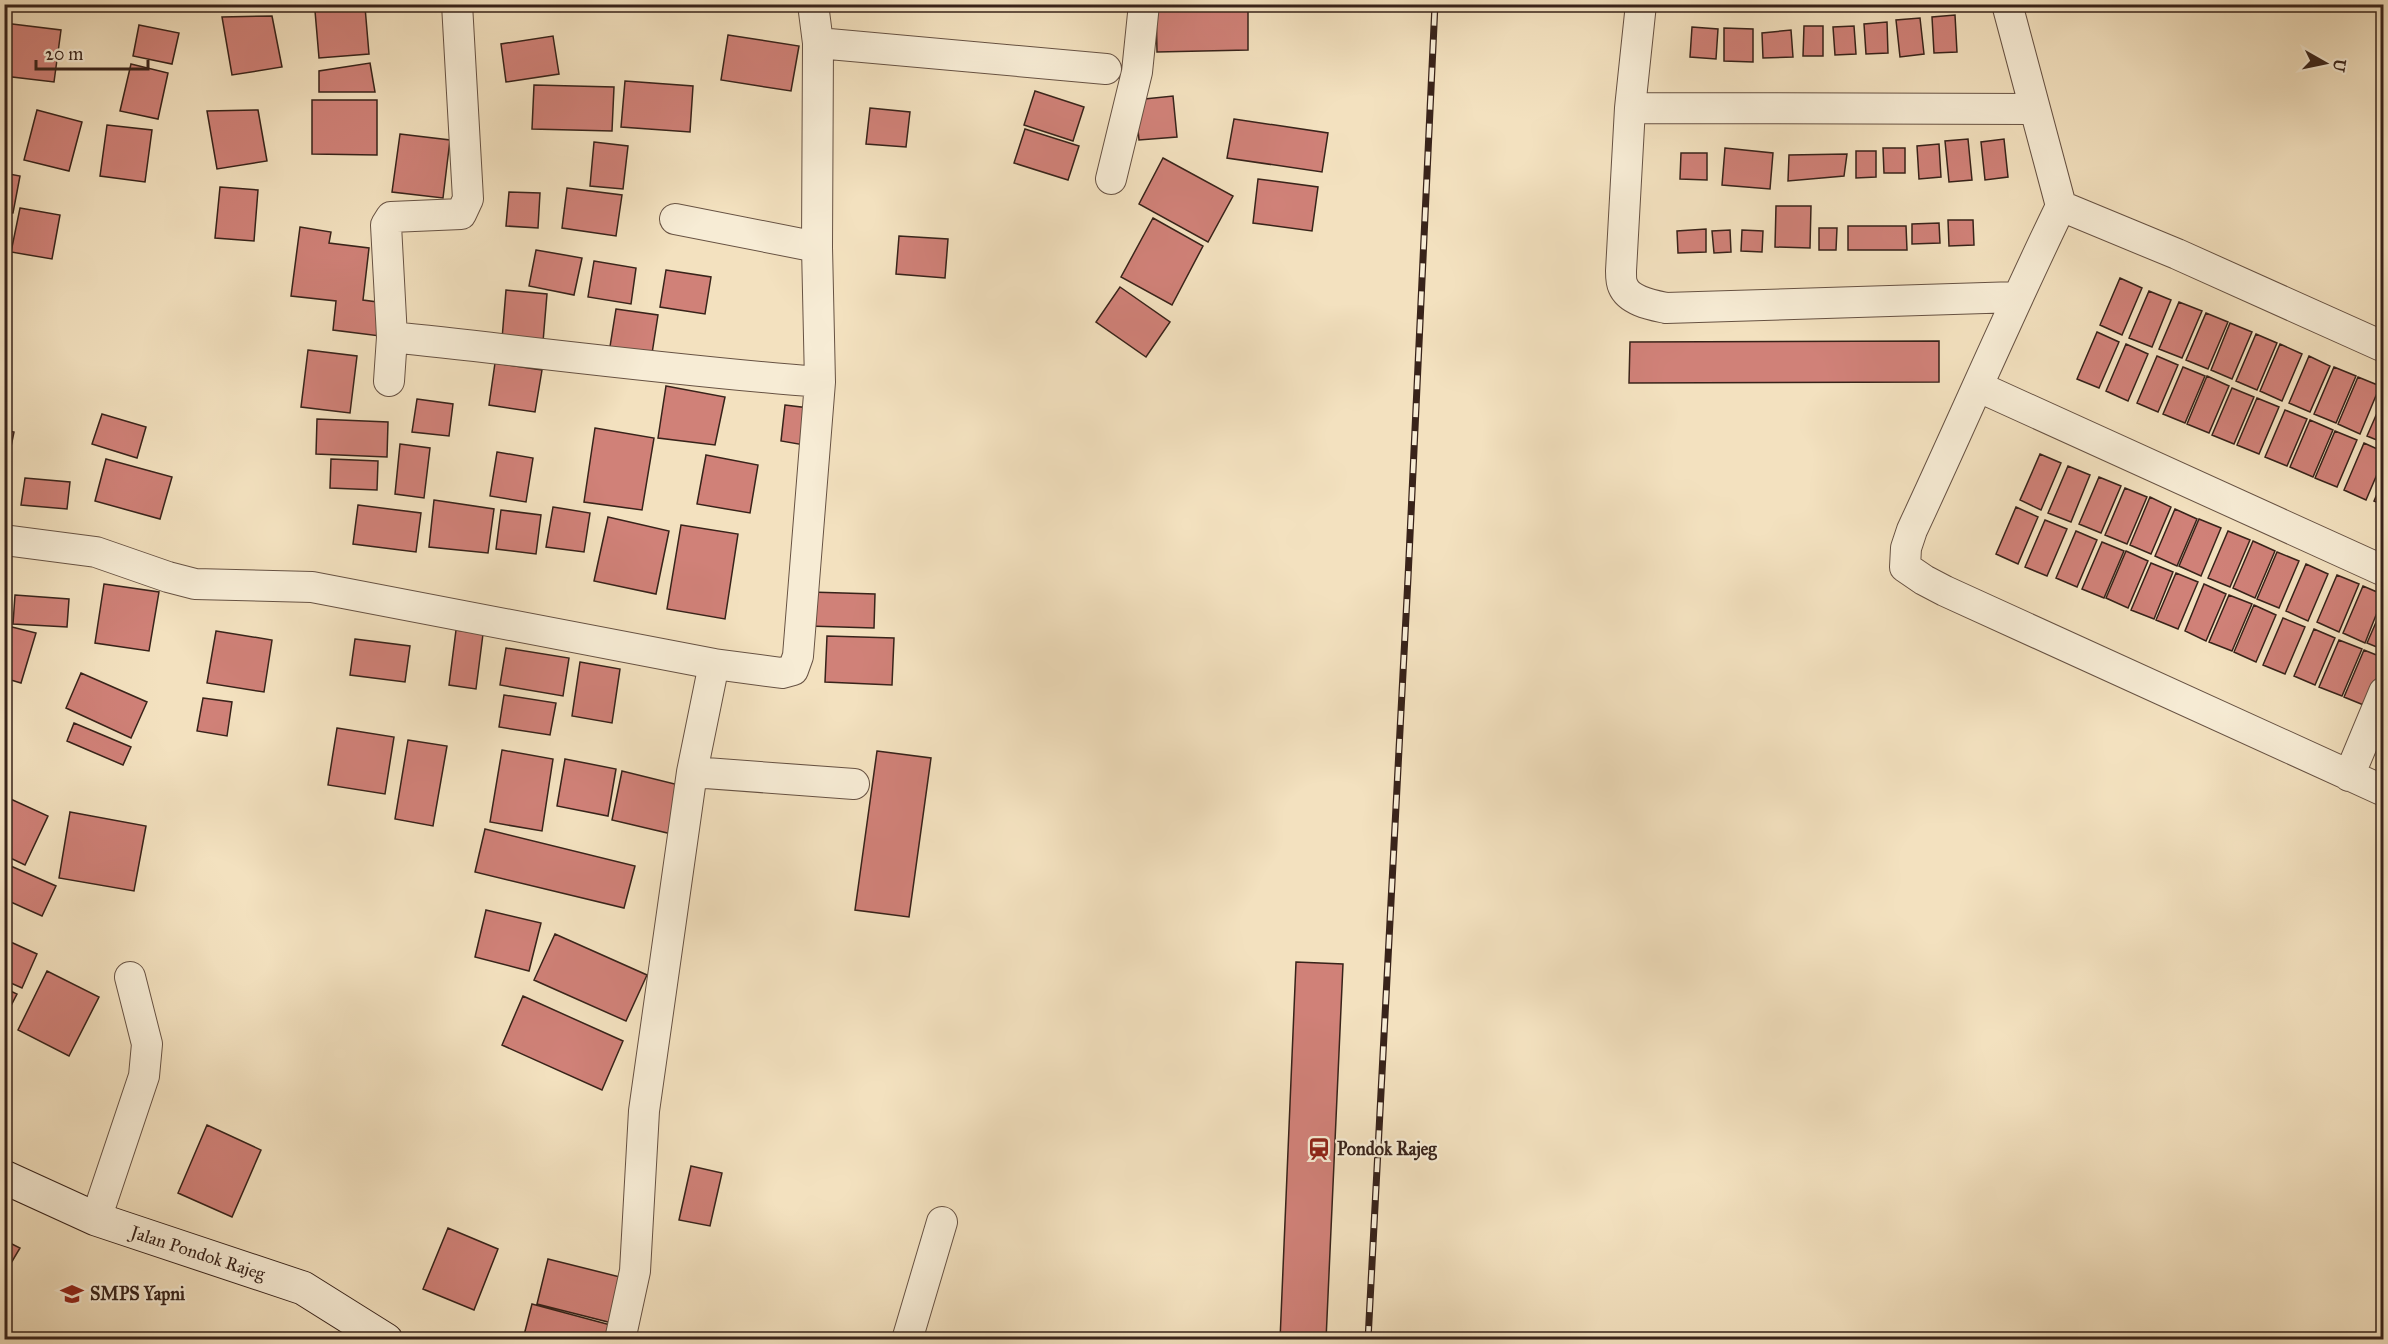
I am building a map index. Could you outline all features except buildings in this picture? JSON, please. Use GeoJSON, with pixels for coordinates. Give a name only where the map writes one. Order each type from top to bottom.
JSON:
{"type":"FeatureCollection","features":[{"type":"Feature","properties":{"kind":"main road","name":"Jalan Pondok Rajeg"},"geometry":{"type":"LineString","coordinates":[[4,1177],[96,1219],[303,1288],[386,1340]]}},
{"type":"Feature","properties":{"kind":"street"},"geometry":{"type":"LineString","coordinates":[[389,381],[392,337],[386,225],[391,217],[461,214],[468,199],[457,4]]}},
{"type":"Feature","properties":{"kind":"street"},"geometry":{"type":"LineString","coordinates":[[4,540],[96,552],[168,578],[195,584],[312,587],[714,664],[782,673],[793,670],[798,656],[820,382],[817,247],[818,43],[813,4]]}},
{"type":"Feature","properties":{"kind":"street"},"geometry":{"type":"LineString","coordinates":[[1111,179],[1137,72],[1144,4]]}},
{"type":"Feature","properties":{"kind":"street"},"geometry":{"type":"LineString","coordinates":[[1641,4],[1630,108],[1621,271],[1623,286],[1630,294],[1646,304],[1666,309],[2017,297]]}},
{"type":"Feature","properties":{"kind":"street"},"geometry":{"type":"LineString","coordinates":[[2007,4],[2061,206],[2017,297],[1979,387],[1912,530],[1906,548],[1905,567],[1945,591],[2384,791]]}},
{"type":"Feature","properties":{"kind":"street"},"geometry":{"type":"LineString","coordinates":[[818,43],[1106,69]]}},
{"type":"Feature","properties":{"kind":"street"},"geometry":{"type":"LineString","coordinates":[[1630,108],[2035,109]]}},
{"type":"Feature","properties":{"kind":"street"},"geometry":{"type":"LineString","coordinates":[[2061,206],[2177,254],[2384,347]]}},
{"type":"Feature","properties":{"kind":"street"},"geometry":{"type":"LineString","coordinates":[[675,219],[817,247]]}},
{"type":"Feature","properties":{"kind":"street"},"geometry":{"type":"LineString","coordinates":[[392,337],[562,354],[735,375],[820,382]]}},
{"type":"Feature","properties":{"kind":"street"},"geometry":{"type":"LineString","coordinates":[[1979,387],[2384,572]]}},
{"type":"Feature","properties":{"kind":"street"},"geometry":{"type":"LineString","coordinates":[[620,1340],[635,1271],[644,1111],[692,772],[714,664]]}},
{"type":"Feature","properties":{"kind":"street"},"geometry":{"type":"LineString","coordinates":[[2349,776],[2384,692]]}},
{"type":"Feature","properties":{"kind":"street"},"geometry":{"type":"LineString","coordinates":[[692,772],[854,784]]}},
{"type":"Feature","properties":{"kind":"street"},"geometry":{"type":"LineString","coordinates":[[96,1219],[144,1076],[147,1044],[130,976]]}},
{"type":"Feature","properties":{"kind":"street"},"geometry":{"type":"LineString","coordinates":[[907,1340],[942,1222]]}},
{"type":"Feature","properties":{"kind":"railway"},"geometry":{"type":"LineString","coordinates":[[1368,1340],[1435,4]]}},
{"type":"Feature","properties":{"kind":"place","name":"Pondok Rajeg"},"geometry":{"type":"Point","coordinates":[1319,1149]}},
{"type":"Feature","properties":{"kind":"place","name":"SMPS Yapni"},"geometry":{"type":"Point","coordinates":[72,1294]}}]}
